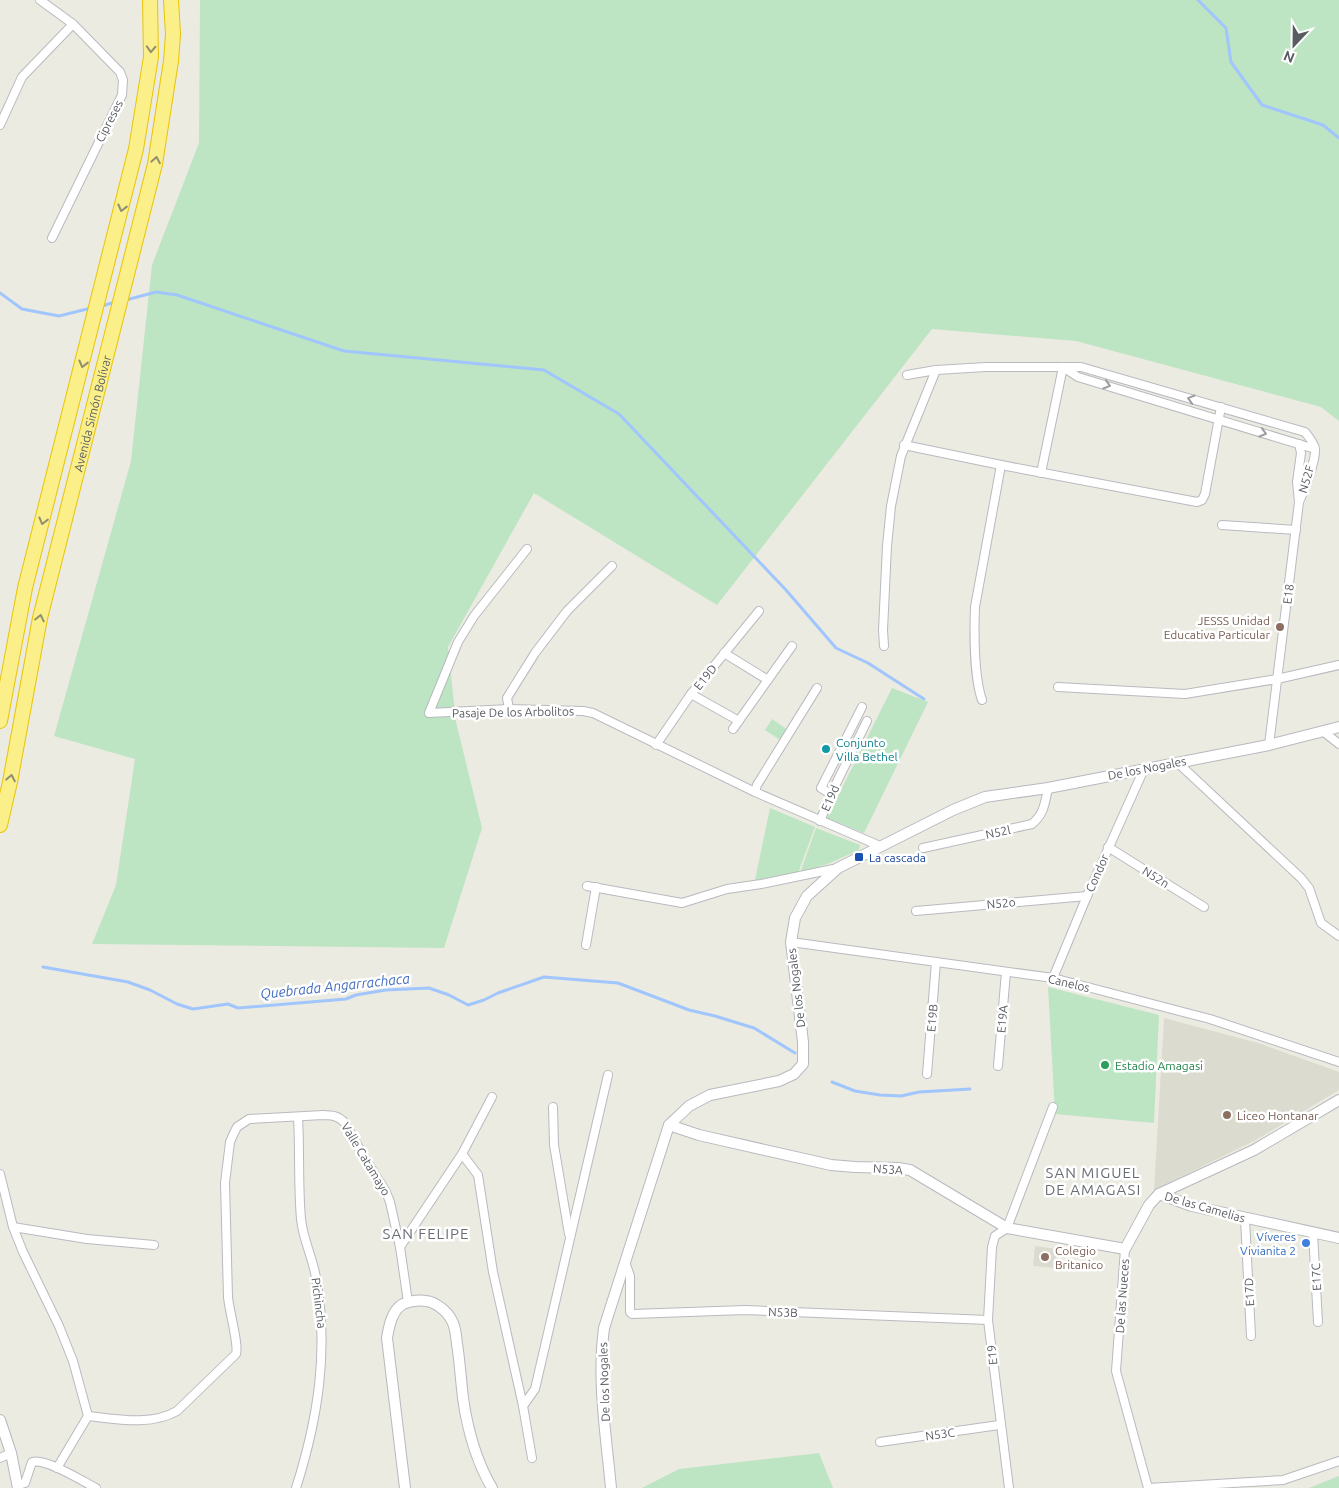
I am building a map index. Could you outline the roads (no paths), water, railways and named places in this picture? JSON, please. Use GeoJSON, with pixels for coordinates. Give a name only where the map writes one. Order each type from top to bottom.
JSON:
{"type":"FeatureCollection","features":[{"type":"Feature","properties":{"kind":"highway","name":"Avenida Simón Bolívar"},"geometry":{"type":"LineString","coordinates":[[0,721],[25,588],[100,298],[136,149],[151,57],[150,0]]}},
{"type":"Feature","properties":{"kind":"highway","name":"Avenida Simón Bolívar"},"geometry":{"type":"LineString","coordinates":[[0,825],[10,782],[40,618],[155,164],[171,61],[173,34],[171,0]]}},
{"type":"Feature","properties":{"kind":"street","name":"Cipreses"},"geometry":{"type":"LineString","coordinates":[[40,0],[74,24],[120,72],[124,88],[52,238]]}},
{"type":"Feature","properties":{"kind":"street"},"geometry":{"type":"LineString","coordinates":[[0,125],[22,78],[74,24]]}},
{"type":"Feature","properties":{"kind":"street"},"geometry":{"type":"LineString","coordinates":[[1041,473],[1063,366],[1078,377],[1315,449]]}},
{"type":"Feature","properties":{"kind":"street","name":"N52F"},"geometry":{"type":"LineString","coordinates":[[907,375],[936,370],[986,367],[1081,367],[1305,432],[1312,440],[1315,449],[1307,483],[1299,502]]}},
{"type":"Feature","properties":{"kind":"street"},"geometry":{"type":"LineString","coordinates":[[884,646],[887,546],[892,506],[904,445],[936,370]]}},
{"type":"Feature","properties":{"kind":"street"},"geometry":{"type":"LineString","coordinates":[[904,445],[1197,502],[1202,500],[1205,494],[1221,407]]}},
{"type":"Feature","properties":{"kind":"street","name":"N52F"},"geometry":{"type":"LineString","coordinates":[[1299,502],[1297,482],[1301,453],[1300,444]]}},
{"type":"Feature","properties":{"kind":"street"},"geometry":{"type":"LineString","coordinates":[[982,700],[978,677],[974,622],[975,607],[1001,465]]}},
{"type":"Feature","properties":{"kind":"street","name":"E18"},"geometry":{"type":"LineString","coordinates":[[1269,745],[1299,502]]}},
{"type":"Feature","properties":{"kind":"street"},"geometry":{"type":"LineString","coordinates":[[1222,525],[1296,530]]}},
{"type":"Feature","properties":{"kind":"street","name":"Pasaje De los Arbolitos"},"geometry":{"type":"LineString","coordinates":[[527,549],[474,616],[458,642],[429,713],[509,709],[583,711],[593,714],[755,792],[880,846]]}},
{"type":"Feature","properties":{"kind":"street"},"geometry":{"type":"LineString","coordinates":[[509,709],[506,698],[535,653],[567,611],[612,566]]}},
{"type":"Feature","properties":{"kind":"street","name":"E19D"},"geometry":{"type":"LineString","coordinates":[[656,745],[691,694],[758,611]]}},
{"type":"Feature","properties":{"kind":"street"},"geometry":{"type":"LineString","coordinates":[[733,729],[792,646]]}},
{"type":"Feature","properties":{"kind":"street"},"geometry":{"type":"LineString","coordinates":[[724,653],[768,680]]}},
{"type":"Feature","properties":{"kind":"street"},"geometry":{"type":"LineString","coordinates":[[1058,687],[1184,694],[1277,679],[1339,665]]}},
{"type":"Feature","properties":{"kind":"street"},"geometry":{"type":"LineString","coordinates":[[755,792],[818,688]]}},
{"type":"Feature","properties":{"kind":"street"},"geometry":{"type":"LineString","coordinates":[[691,694],[738,721]]}},
{"type":"Feature","properties":{"kind":"street"},"geometry":{"type":"LineString","coordinates":[[831,794],[821,788],[862,707]]}},
{"type":"Feature","properties":{"kind":"street","name":"E19d"},"geometry":{"type":"LineString","coordinates":[[820,821],[831,794],[867,721]]}},
{"type":"Feature","properties":{"kind":"street","name":"De los Nogales"},"geometry":{"type":"LineString","coordinates":[[611,1488],[602,1392],[602,1343],[607,1315],[669,1125],[689,1106],[710,1095],[779,1080],[794,1074],[803,1064],[803,1042],[791,942],[795,918],[807,896],[838,868],[953,810],[985,797],[1048,788],[1269,745],[1339,727]]}},
{"type":"Feature","properties":{"kind":"street"},"geometry":{"type":"LineString","coordinates":[[1324,732],[1339,744]]}},
{"type":"Feature","properties":{"kind":"street"},"geometry":{"type":"LineString","coordinates":[[1177,762],[1301,878],[1309,888],[1321,923],[1339,936]]}},
{"type":"Feature","properties":{"kind":"street","name":"Condor"},"geometry":{"type":"LineString","coordinates":[[1053,978],[1108,847],[1144,769]]}},
{"type":"Feature","properties":{"kind":"street","name":"N52l"},"geometry":{"type":"LineString","coordinates":[[923,848],[1032,824],[1038,819],[1044,808],[1048,788]]}},
{"type":"Feature","properties":{"kind":"street","name":"N52n"},"geometry":{"type":"LineString","coordinates":[[1108,847],[1204,907]]}},
{"type":"Feature","properties":{"kind":"street"},"geometry":{"type":"LineString","coordinates":[[587,886],[682,903],[727,889],[838,868]]}},
{"type":"Feature","properties":{"kind":"street"},"geometry":{"type":"LineString","coordinates":[[586,945],[596,887]]}},
{"type":"Feature","properties":{"kind":"street","name":"N52o"},"geometry":{"type":"LineString","coordinates":[[916,910],[1087,896]]}},
{"type":"Feature","properties":{"kind":"street","name":"Canelos"},"geometry":{"type":"LineString","coordinates":[[791,942],[1053,978],[1210,1019],[1339,1062]]}},
{"type":"Feature","properties":{"kind":"street","name":"E19B"},"geometry":{"type":"LineString","coordinates":[[927,1074],[936,962]]}},
{"type":"Feature","properties":{"kind":"street","name":"E19A"},"geometry":{"type":"LineString","coordinates":[[998,1066],[1006,972]]}},
{"type":"Feature","properties":{"kind":"street"},"geometry":{"type":"LineString","coordinates":[[524,1406],[535,1389],[608,1075]]}},
{"type":"Feature","properties":{"kind":"street"},"geometry":{"type":"LineString","coordinates":[[400,1247],[462,1154],[492,1097]]}},
{"type":"Feature","properties":{"kind":"street","name":"De las Nueces"},"geometry":{"type":"LineString","coordinates":[[1148,1488],[1116,1371],[1125,1249],[1149,1204],[1159,1194],[1254,1150],[1339,1100]]}},
{"type":"Feature","properties":{"kind":"street"},"geometry":{"type":"LineString","coordinates":[[553,1107],[554,1145],[570,1238]]}},
{"type":"Feature","properties":{"kind":"street","name":"E19"},"geometry":{"type":"LineString","coordinates":[[1008,1488],[988,1320],[992,1247],[995,1236],[1007,1228],[1054,1107]]}},
{"type":"Feature","properties":{"kind":"street","name":"Valle Catamayo"},"geometry":{"type":"LineString","coordinates":[[88,1416],[138,1420],[168,1416],[177,1411],[233,1358],[237,1351],[229,1304],[225,1183],[230,1142],[237,1127],[249,1119],[323,1114],[342,1119],[345,1122],[386,1192],[394,1212],[408,1302]]}},
{"type":"Feature","properties":{"kind":"street","name":"Pichincha"},"geometry":{"type":"LineString","coordinates":[[296,1488],[313,1428],[320,1380],[323,1333],[316,1276],[301,1221],[298,1116]]}},
{"type":"Feature","properties":{"kind":"street","name":"N53A"},"geometry":{"type":"LineString","coordinates":[[669,1125],[699,1135],[831,1165],[910,1170],[1007,1228],[1125,1249]]}},
{"type":"Feature","properties":{"kind":"street"},"geometry":{"type":"LineString","coordinates":[[462,1154],[478,1175],[492,1272],[524,1406],[532,1458]]}},
{"type":"Feature","properties":{"kind":"street"},"geometry":{"type":"LineString","coordinates":[[0,1174],[14,1227],[23,1252],[70,1353],[88,1416],[57,1468]]}},
{"type":"Feature","properties":{"kind":"street","name":"De las Camelias"},"geometry":{"type":"LineString","coordinates":[[1159,1194],[1192,1206],[1244,1219],[1339,1238]]}},
{"type":"Feature","properties":{"kind":"street","name":"E17D"},"geometry":{"type":"LineString","coordinates":[[1244,1219],[1251,1336]]}},
{"type":"Feature","properties":{"kind":"street"},"geometry":{"type":"LineString","coordinates":[[14,1227],[87,1239],[154,1245]]}},
{"type":"Feature","properties":{"kind":"street","name":"E17C"},"geometry":{"type":"LineString","coordinates":[[1314,1233],[1318,1322]]}},
{"type":"Feature","properties":{"kind":"street","name":"N53B"},"geometry":{"type":"LineString","coordinates":[[625,1262],[630,1276],[630,1312],[632,1314],[745,1310],[988,1320]]}},
{"type":"Feature","properties":{"kind":"street"},"geometry":{"type":"LineString","coordinates":[[405,1488],[387,1338],[394,1314],[400,1306],[408,1302],[431,1302],[452,1320],[460,1364],[465,1416],[478,1460],[492,1488]]}},
{"type":"Feature","properties":{"kind":"street"},"geometry":{"type":"LineString","coordinates":[[0,1420],[11,1453],[18,1486],[24,1483],[32,1462],[36,1461],[57,1468],[96,1488]]}},
{"type":"Feature","properties":{"kind":"street","name":"N53C"},"geometry":{"type":"LineString","coordinates":[[880,1442],[999,1425]]}},
{"type":"Feature","properties":{"kind":"street"},"geometry":{"type":"LineString","coordinates":[[0,1458],[11,1453]]}},
{"type":"Feature","properties":{"kind":"street"},"geometry":{"type":"LineString","coordinates":[[1148,1488],[1283,1480],[1339,1461]]}},
{"type":"Feature","properties":{"kind":"waterway"},"geometry":{"type":"LineString","coordinates":[[1198,0],[1226,28],[1231,62],[1262,105],[1323,125],[1339,138]]}},
{"type":"Feature","properties":{"kind":"waterway"},"geometry":{"type":"LineString","coordinates":[[126,300],[156,292],[177,295],[344,351],[544,370],[619,414],[786,590],[836,648],[868,663],[924,699]]}},
{"type":"Feature","properties":{"kind":"waterway"},"geometry":{"type":"LineString","coordinates":[[0,293],[22,309],[59,316],[91,308]]}},
{"type":"Feature","properties":{"kind":"waterway"},"geometry":{"type":"LineString","coordinates":[[102,306],[115,302]]}},
{"type":"Feature","properties":{"kind":"waterway","name":"Quebrada Angarrachaca"},"geometry":{"type":"LineString","coordinates":[[43,967],[128,982],[150,990],[177,1004],[193,1009],[228,1004],[238,1008],[346,999],[356,995],[386,990],[429,988],[449,995],[468,1005],[544,977],[618,983],[689,1010],[754,1028],[795,1053]]}},
{"type":"Feature","properties":{"kind":"waterway","name":"Quebrada Angarrachaca"},"geometry":{"type":"LineString","coordinates":[[832,1082],[855,1091],[880,1095],[901,1096],[919,1092],[970,1089]]}},
{"type":"Feature","properties":{"kind":"place","name":"JESSS Unidad Educativa Particular"},"geometry":{"type":"Point","coordinates":[1280,627]}},
{"type":"Feature","properties":{"kind":"place","name":"Conjunto Villa Bethel"},"geometry":{"type":"Point","coordinates":[826,749]}},
{"type":"Feature","properties":{"kind":"place","name":"La cascada"},"geometry":{"type":"Point","coordinates":[859,857]}},
{"type":"Feature","properties":{"kind":"place","name":"Estadio Amagasi"},"geometry":{"type":"Point","coordinates":[1105,1065]}},
{"type":"Feature","properties":{"kind":"place","name":"Liceo Hontanar"},"geometry":{"type":"Point","coordinates":[1227,1115]}},
{"type":"Feature","properties":{"kind":"place","name":"Víveres Vivianita 2"},"geometry":{"type":"Point","coordinates":[1306,1243]}},
{"type":"Feature","properties":{"kind":"place","name":"Colegio Britanico"},"geometry":{"type":"Point","coordinates":[1045,1257]}},
{"type":"Feature","properties":{"kind":"district","name":"SAN MIGUEL DE AMAGASI"},"geometry":{"type":"Point","coordinates":[1093,1180]}},
{"type":"Feature","properties":{"kind":"district","name":"SAN FELIPE"},"geometry":{"type":"Point","coordinates":[426,1233]}}]}
